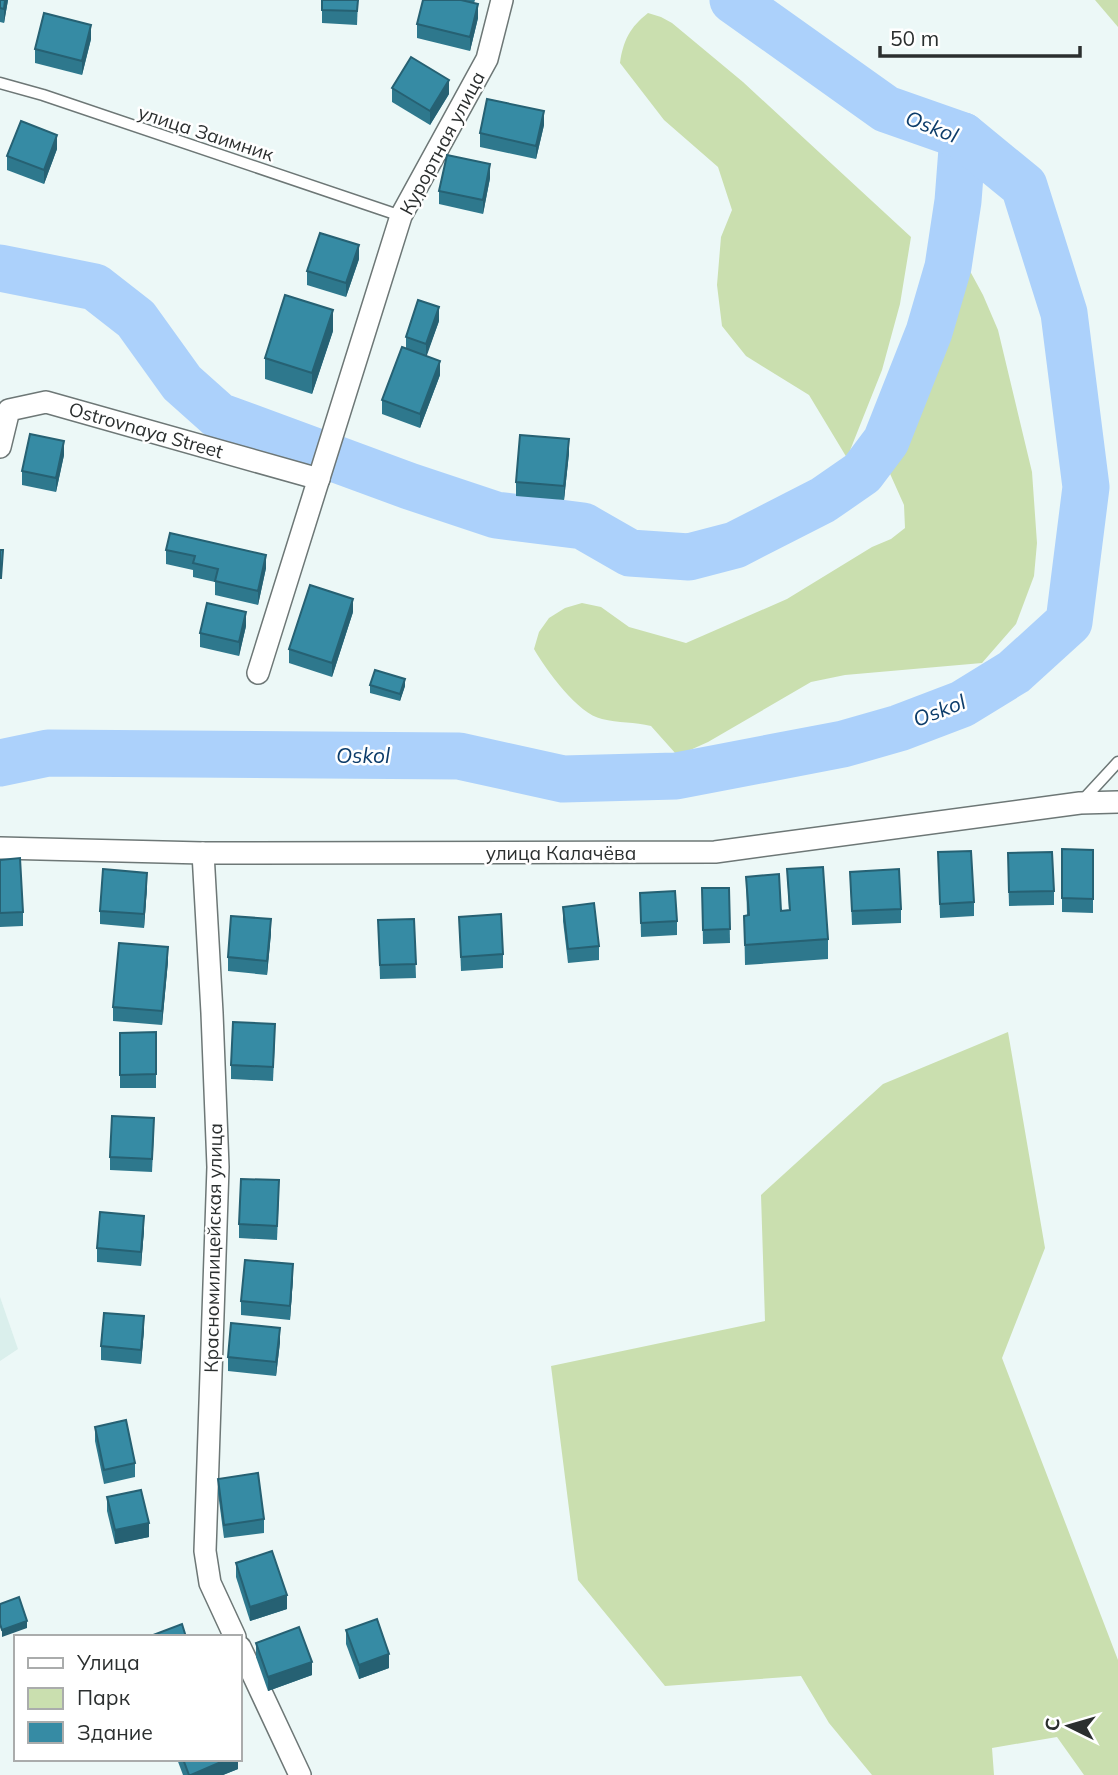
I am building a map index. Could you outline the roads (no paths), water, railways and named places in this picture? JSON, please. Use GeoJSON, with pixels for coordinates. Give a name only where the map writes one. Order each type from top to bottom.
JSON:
{"type":"FeatureCollection","features":[{"type":"Feature","properties":{"kind":"street","name":"Курортная улица"},"geometry":{"type":"LineString","coordinates":[[258,673],[401,216],[487,59],[502,0]]}},
{"type":"Feature","properties":{"kind":"street","name":"Ostrovnaya Street"},"geometry":{"type":"LineString","coordinates":[[0,447],[9,410],[46,402],[324,463]]}},
{"type":"Feature","properties":{"kind":"street","name":"улица Калачёва"},"geometry":{"type":"LineString","coordinates":[[0,848],[203,853],[715,852],[1080,803],[1118,802]]}},
{"type":"Feature","properties":{"kind":"street","name":"Красномилицейская улица"},"geometry":{"type":"LineString","coordinates":[[203,853],[218,1167],[205,1551],[210,1583],[234,1635]]}},
{"type":"Feature","properties":{"kind":"street"},"geometry":{"type":"LineString","coordinates":[[242,1651],[299,1775]]}},
{"type":"Feature","properties":{"kind":"lane","name":"улица Заимник"},"geometry":{"type":"LineString","coordinates":[[0,83],[43,95],[401,216]]}},
{"type":"Feature","properties":{"kind":"lane"},"geometry":{"type":"LineString","coordinates":[[1080,803],[1118,762]]}},
{"type":"Feature","properties":{"kind":"waterway","name":"Oskol"},"geometry":{"type":"LineString","coordinates":[[0,763],[48,753],[459,756],[563,779],[676,776],[843,744],[899,728],[962,704],[1014,672],[1069,622],[1086,487],[1064,313],[1024,186],[963,136],[886,109],[733,0]]}},
{"type":"Feature","properties":{"kind":"waterway"},"geometry":{"type":"LineString","coordinates":[[0,268],[95,287],[136,319],[182,383],[219,416],[496,515],[583,526],[630,553],[689,557],[735,545],[823,500],[862,473],[886,441],[929,332],[948,267],[958,201],[963,136]]}}]}
